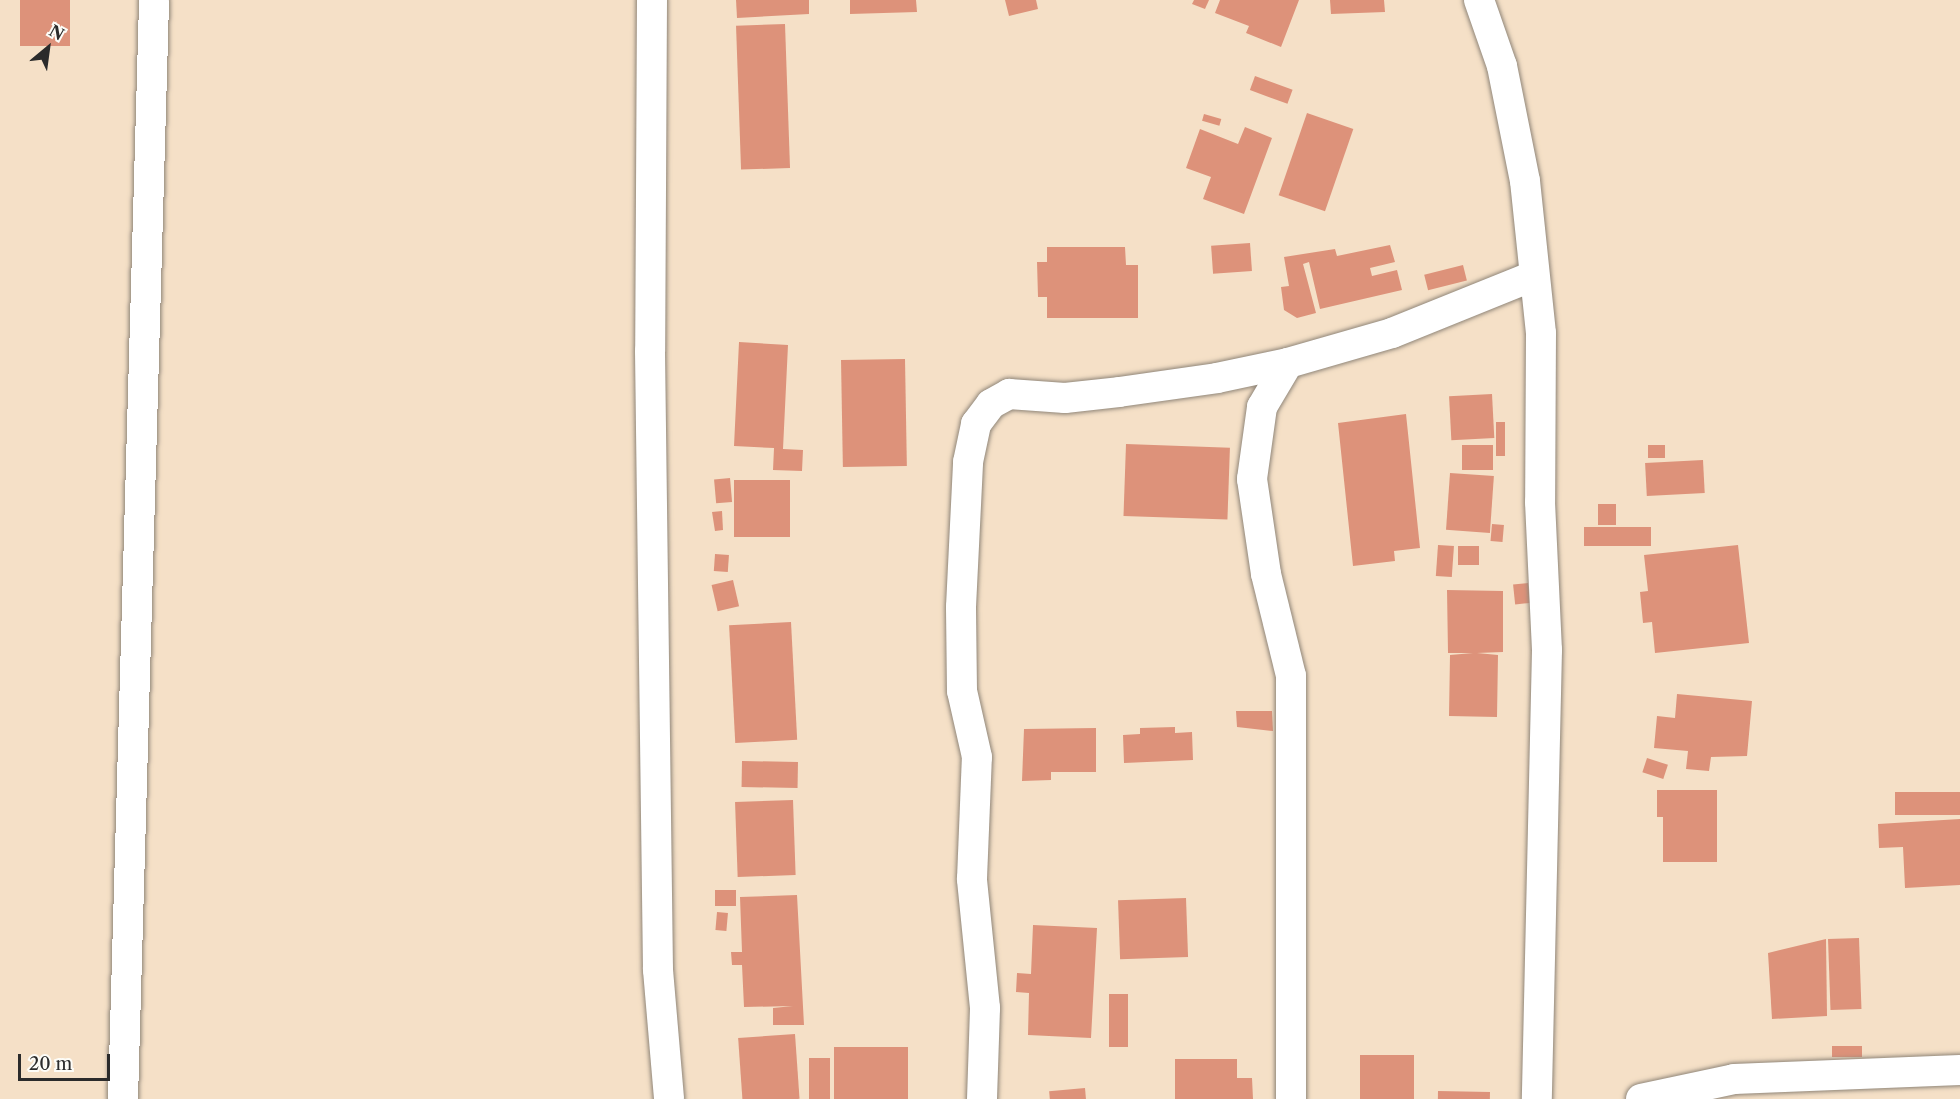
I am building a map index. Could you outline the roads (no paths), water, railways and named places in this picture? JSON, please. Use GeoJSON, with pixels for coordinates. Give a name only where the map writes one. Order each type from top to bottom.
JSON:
{"type":"FeatureCollection","features":[{"type":"Feature","properties":{"kind":"street"},"geometry":{"type":"LineString","coordinates":[[123,1099],[154,0]]}},
{"type":"Feature","properties":{"kind":"street"},"geometry":{"type":"LineString","coordinates":[[652,0],[651,351],[658,970],[669,1099]]}},
{"type":"Feature","properties":{"kind":"street"},"geometry":{"type":"LineString","coordinates":[[1479,0],[1502,66],[1522,169],[1541,333],[1540,502],[1547,650],[1537,1099]]}},
{"type":"Feature","properties":{"kind":"street"},"geometry":{"type":"LineString","coordinates":[[982,1099],[985,1008],[972,879],[977,757],[962,691],[961,607],[968,462],[976,424],[991,404],[1009,394],[1065,398],[1119,392],[1217,378],[1288,363],[1392,333],[1533,276]]}},
{"type":"Feature","properties":{"kind":"street"},"geometry":{"type":"LineString","coordinates":[[1288,363],[1262,407],[1252,480],[1266,574],[1291,676],[1291,1099]]}},
{"type":"Feature","properties":{"kind":"street"},"geometry":{"type":"LineString","coordinates":[[1641,1099],[1734,1079],[1875,1086],[1960,1070]]}}]}
